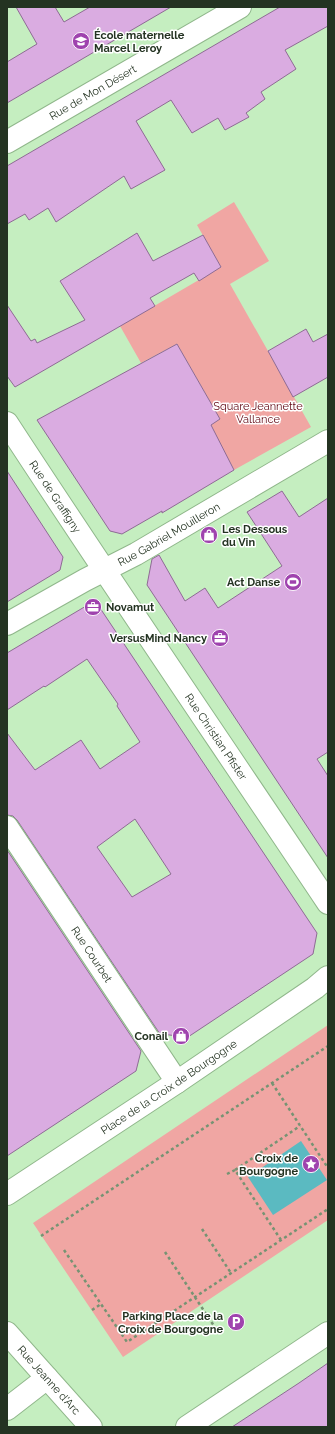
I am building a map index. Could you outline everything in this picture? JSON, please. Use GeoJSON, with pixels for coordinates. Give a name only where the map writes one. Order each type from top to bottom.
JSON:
{"type":"FeatureCollection","features":[{"type":"Feature","properties":{"kind":"street","name":"Rue de Mon Désert"},"geometry":{"type":"LineString","coordinates":[[7,142],[240,7]]}},
{"type":"Feature","properties":{"kind":"street","name":"Rue de Graffigny"},"geometry":{"type":"LineString","coordinates":[[7,423],[105,570]]}},
{"type":"Feature","properties":{"kind":"street","name":"Rue Gabriel Mouilleron"},"geometry":{"type":"LineString","coordinates":[[7,624],[136,554],[328,441]]}},
{"type":"Feature","properties":{"kind":"street","name":"Rue Christian Pfister"},"geometry":{"type":"LineString","coordinates":[[105,570],[328,902]]}},
{"type":"Feature","properties":{"kind":"street","name":"Rue Courbet"},"geometry":{"type":"LineString","coordinates":[[7,827],[177,1082]]}},
{"type":"Feature","properties":{"kind":"street","name":"Place de la Croix de Bourgogne"},"geometry":{"type":"LineString","coordinates":[[7,1194],[177,1082],[315,988],[328,977]]}},
{"type":"Feature","properties":{"kind":"street","name":"Rue Jeanne d'Arc"},"geometry":{"type":"LineString","coordinates":[[7,1333],[91,1427]]}},
{"type":"Feature","properties":{"kind":"street"},"geometry":{"type":"LineString","coordinates":[[187,1427],[328,1333]]}},
{"type":"Feature","properties":{"kind":"street"},"geometry":{"type":"LineString","coordinates":[[7,1409],[47,1378]]}},
{"type":"Feature","properties":{"kind":"path"},"geometry":{"type":"LineString","coordinates":[[41,1236],[328,1046]]}},
{"type":"Feature","properties":{"kind":"path"},"geometry":{"type":"LineString","coordinates":[[272,1083],[328,1168]]}},
{"type":"Feature","properties":{"kind":"path"},"geometry":{"type":"LineString","coordinates":[[227,1174],[300,1126]]}},
{"type":"Feature","properties":{"kind":"path"},"geometry":{"type":"LineString","coordinates":[[235,1170],[281,1240]]}},
{"type":"Feature","properties":{"kind":"path"},"geometry":{"type":"LineString","coordinates":[[64,1250],[127,1342],[328,1209]]}},
{"type":"Feature","properties":{"kind":"path"},"geometry":{"type":"LineString","coordinates":[[202,1229],[231,1273]]}},
{"type":"Feature","properties":{"kind":"path"},"geometry":{"type":"LineString","coordinates":[[166,1252],[218,1332]]}},
{"type":"Feature","properties":{"kind":"path"},"geometry":{"type":"LineString","coordinates":[[92,1310],[101,1304]]}},
{"type":"Feature","properties":{"kind":"green space","name":"Square Jeannette Vallance"},"geometry":{"type":"Polygon","coordinates":[[[234,202],[269,261],[230,284],[311,427],[234,470],[210,425],[220,419],[177,344],[141,363],[120,326],[221,267],[197,225],[234,202]]]}},
{"type":"Feature","properties":{"kind":"green space"},"geometry":{"type":"Polygon","coordinates":[[[328,1025],[328,1220],[123,1357],[33,1223],[328,1025]]]}},
{"type":"Feature","properties":{"kind":"water"},"geometry":{"type":"Polygon","coordinates":[[[301,1141],[327,1180],[273,1215],[248,1177],[301,1141]]]}},
{"type":"Feature","properties":{"kind":"building","name":"École maternelle Marcel Leroy"},"geometry":{"type":"Polygon","coordinates":[[[16,7],[55,7],[64,22],[90,7],[171,7],[7,103],[7,62],[37,44],[16,7]]]}},
{"type":"Feature","properties":{"kind":"building"},"geometry":{"type":"Polygon","coordinates":[[[280,7],[328,7],[328,26],[285,50],[296,69],[261,92],[265,99],[246,113],[249,117],[225,130],[218,118],[192,133],[171,100],[136,121],[165,170],[131,189],[124,176],[56,222],[48,208],[29,220],[25,214],[7,224],[7,166],[280,7]]]}},
{"type":"Feature","properties":{"kind":"building"},"geometry":{"type":"Polygon","coordinates":[[[137,233],[153,261],[203,235],[221,267],[199,281],[194,273],[150,298],[155,306],[15,387],[7,376],[7,305],[31,341],[35,339],[37,343],[85,320],[60,281],[137,233]]]}},
{"type":"Feature","properties":{"kind":"building"},"geometry":{"type":"Polygon","coordinates":[[[306,329],[313,342],[328,334],[328,377],[293,397],[268,351],[306,329]]]}},
{"type":"Feature","properties":{"kind":"building"},"geometry":{"type":"Polygon","coordinates":[[[177,344],[220,419],[211,425],[234,470],[162,513],[162,511],[122,534],[110,531],[37,420],[177,344]]]}},
{"type":"Feature","properties":{"kind":"building"},"geometry":{"type":"Polygon","coordinates":[[[7,471],[63,557],[60,570],[7,602],[7,471]]]}},
{"type":"Feature","properties":{"kind":"building"},"geometry":{"type":"Polygon","coordinates":[[[282,491],[299,517],[328,498],[328,752],[317,759],[328,776],[328,858],[147,585],[152,559],[159,555],[185,601],[205,588],[218,608],[282,566],[247,512],[282,491]]]}},
{"type":"Feature","properties":{"kind":"building"},"geometry":{"type":"Polygon","coordinates":[[[86,606],[100,608],[317,933],[313,954],[188,1037],[160,1034],[17,820],[13,816],[7,815],[7,733],[35,770],[81,740],[100,769],[140,742],[117,706],[118,704],[87,659],[7,710],[7,653],[86,606]],[[135,819],[97,847],[132,897],[171,874],[135,819]]]}},
{"type":"Feature","properties":{"kind":"building"},"geometry":{"type":"Polygon","coordinates":[[[7,850],[141,1051],[136,1071],[7,1156],[7,850]]]}},
{"type":"Feature","properties":{"kind":"building"},"geometry":{"type":"Polygon","coordinates":[[[328,1363],[328,1427],[232,1427],[299,1383],[328,1363]]]}},
{"type":"Feature","properties":{"kind":"place","name":"École maternelle Marcel Leroy"},"geometry":{"type":"Point","coordinates":[81,41]}},
{"type":"Feature","properties":{"kind":"place","name":"Les Dessous du Vin"},"geometry":{"type":"Point","coordinates":[209,535]}},
{"type":"Feature","properties":{"kind":"place","name":"Act Danse"},"geometry":{"type":"Point","coordinates":[293,582]}},
{"type":"Feature","properties":{"kind":"place","name":"Novamut"},"geometry":{"type":"Point","coordinates":[93,607]}},
{"type":"Feature","properties":{"kind":"place","name":"VersusMind Nancy"},"geometry":{"type":"Point","coordinates":[220,638]}},
{"type":"Feature","properties":{"kind":"place","name":"Conail"},"geometry":{"type":"Point","coordinates":[181,1036]}},
{"type":"Feature","properties":{"kind":"place","name":"Croix de Bourgogne"},"geometry":{"type":"Point","coordinates":[311,1164]}},
{"type":"Feature","properties":{"kind":"place","name":"Parking Place de la Croix de Bourgogne"},"geometry":{"type":"Point","coordinates":[236,1322]}}]}
